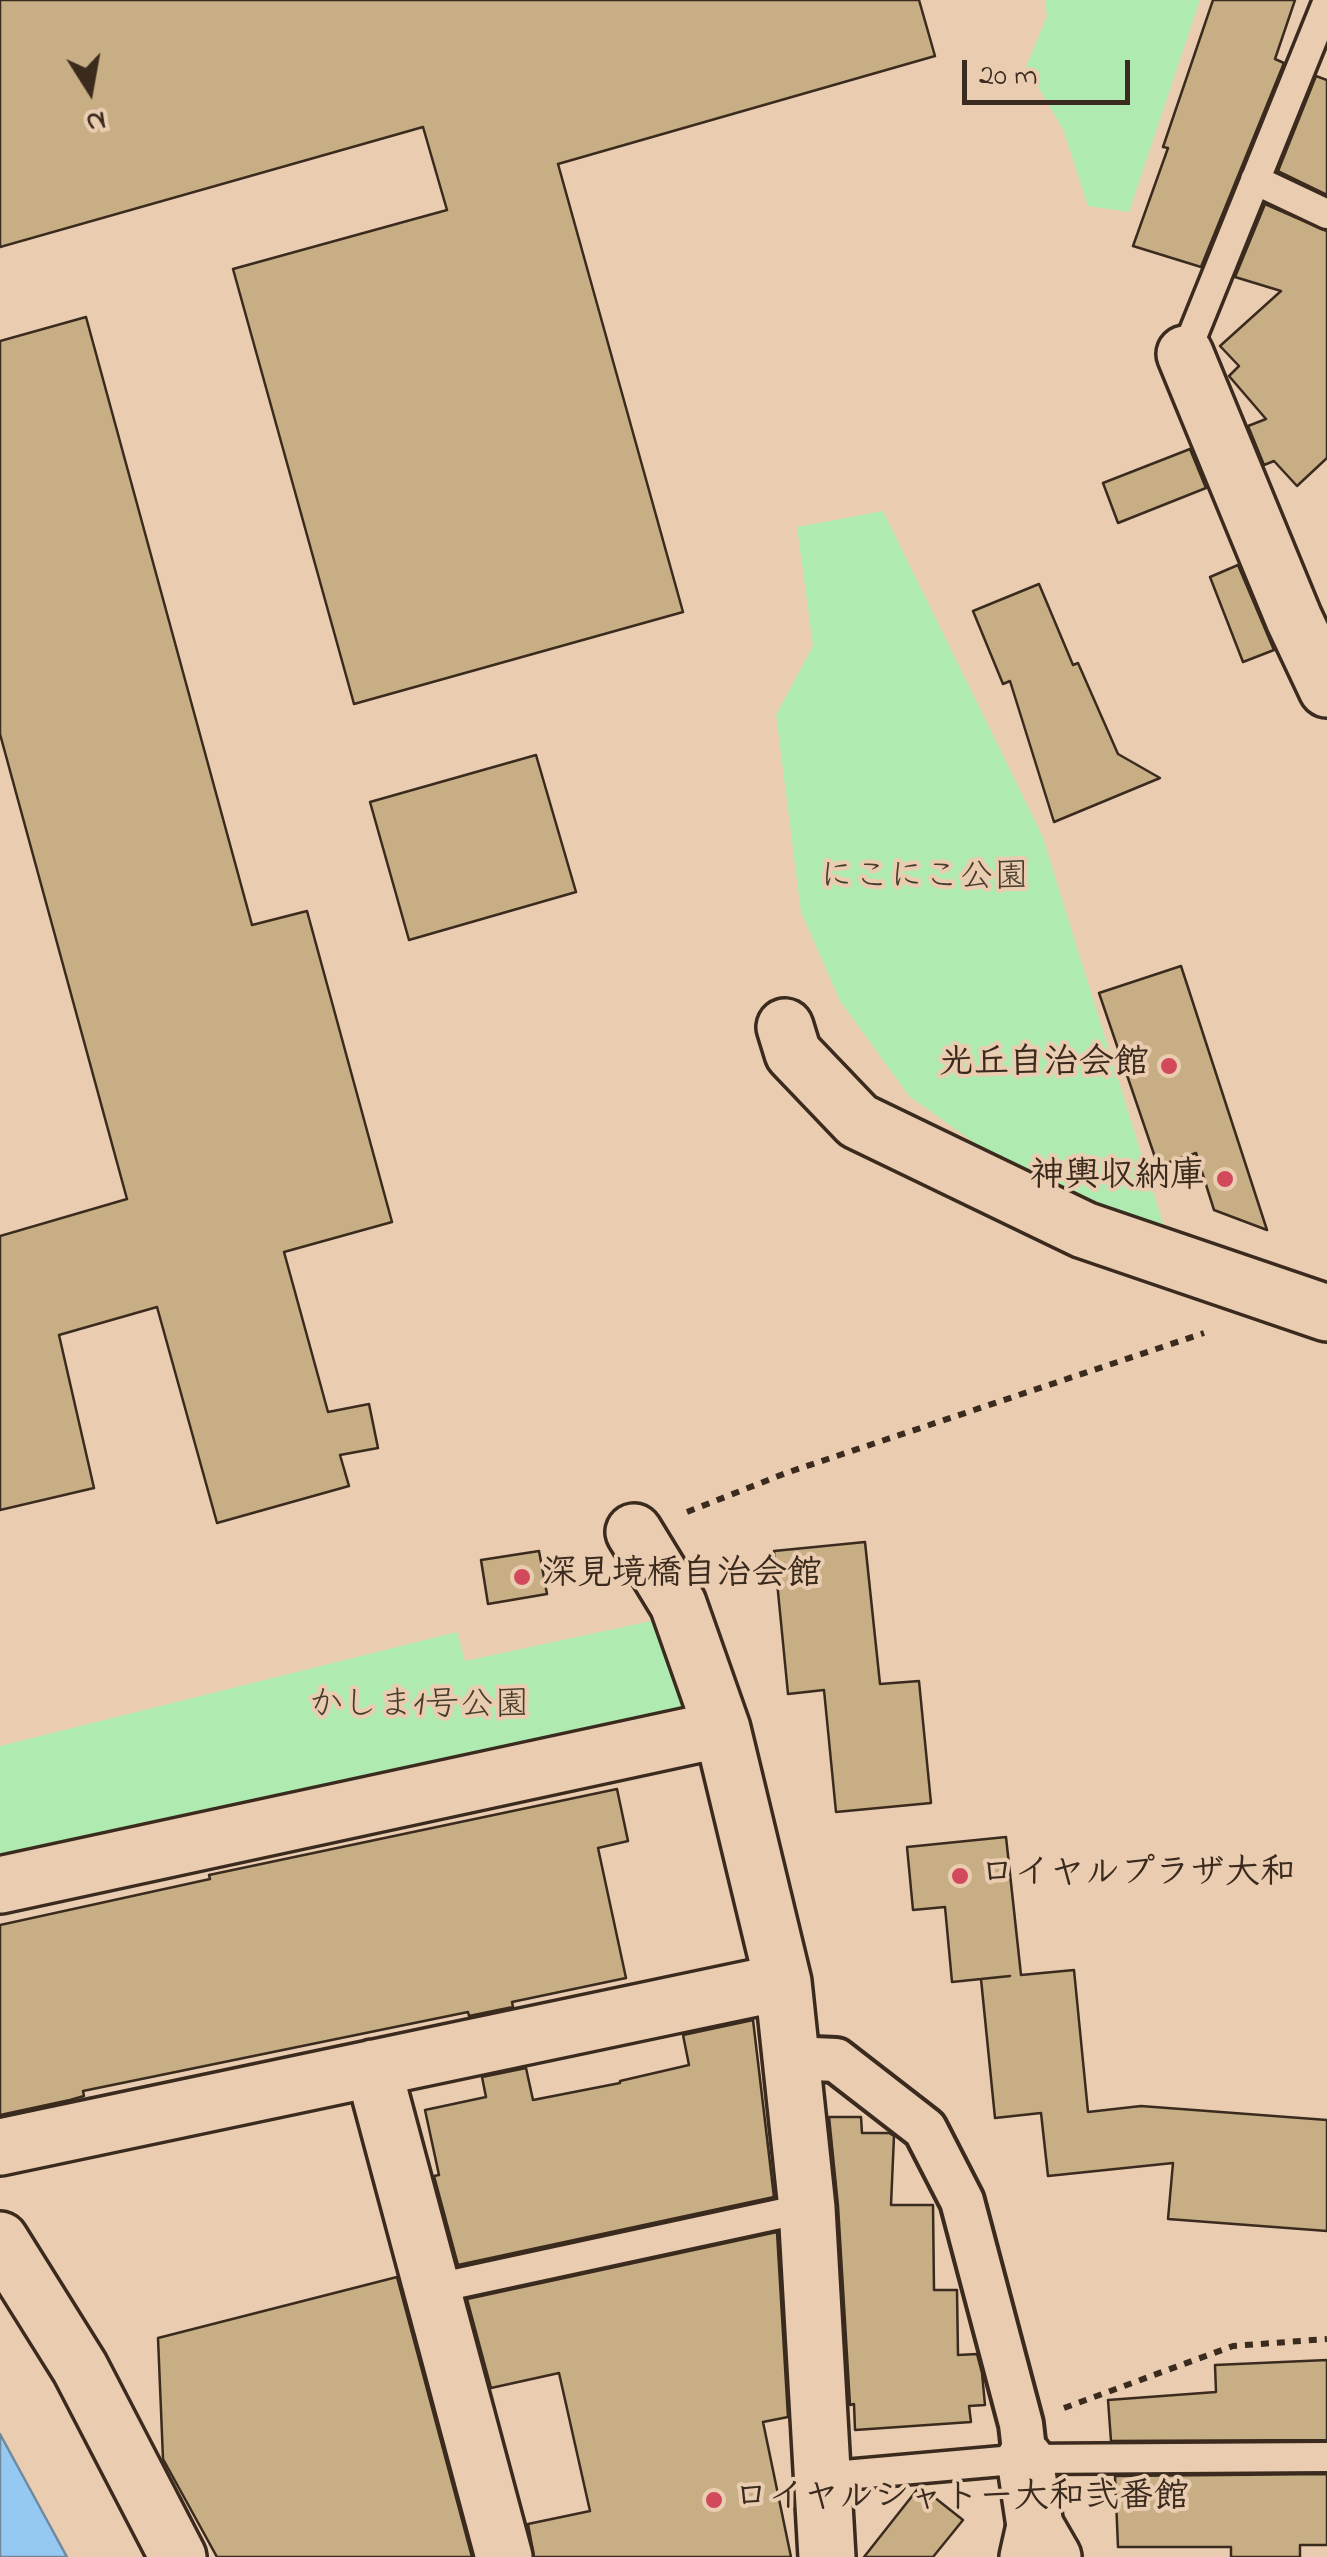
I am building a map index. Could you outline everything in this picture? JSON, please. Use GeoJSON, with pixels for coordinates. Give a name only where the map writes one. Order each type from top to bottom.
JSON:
{"type":"FeatureCollection","features":[{"type":"Feature","properties":{"kind":"street"},"geometry":{"type":"LineString","coordinates":[[1185,354],[1294,619],[1327,688]]}},
{"type":"Feature","properties":{"kind":"street"},"geometry":{"type":"LineString","coordinates":[[785,1027],[793,1053],[858,1120],[1084,1230],[1327,1312]]}},
{"type":"Feature","properties":{"kind":"street"},"geometry":{"type":"LineString","coordinates":[[634,1532],[678,1604],[722,1730],[783,1982],[806,2208],[827,2557]]}},
{"type":"Feature","properties":{"kind":"street"},"geometry":{"type":"LineString","coordinates":[[0,1885],[722,1730]]}},
{"type":"Feature","properties":{"kind":"street"},"geometry":{"type":"LineString","coordinates":[[0,2147],[783,1982]]}},
{"type":"Feature","properties":{"kind":"street"},"geometry":{"type":"LineString","coordinates":[[791,2058],[836,2060],[926,2129],[962,2201],[1023,2441],[1039,2547]]}},
{"type":"Feature","properties":{"kind":"street"},"geometry":{"type":"LineString","coordinates":[[373,2068],[504,2557]]}},
{"type":"Feature","properties":{"kind":"street"},"geometry":{"type":"LineString","coordinates":[[0,2240],[80,2368],[178,2557]]}},
{"type":"Feature","properties":{"kind":"lane"},"geometry":{"type":"LineString","coordinates":[[1185,354],[1327,3]]}},
{"type":"Feature","properties":{"kind":"lane"},"geometry":{"type":"LineString","coordinates":[[1255,180],[1327,214]]}},
{"type":"Feature","properties":{"kind":"lane"},"geometry":{"type":"LineString","coordinates":[[432,2289],[806,2208]]}},
{"type":"Feature","properties":{"kind":"lane"},"geometry":{"type":"LineString","coordinates":[[822,2477],[1023,2441],[1327,2457]]}},
{"type":"Feature","properties":{"kind":"path"},"geometry":{"type":"LineString","coordinates":[[634,1532],[786,1474],[1206,1332]]}},
{"type":"Feature","properties":{"kind":"path"},"geometry":{"type":"LineString","coordinates":[[1023,2441],[1232,2346],[1327,2339]]}},
{"type":"Feature","properties":{"kind":"green space"},"geometry":{"type":"Polygon","coordinates":[[[1045,0],[1200,0],[1129,212],[1088,206],[1063,129],[1026,67],[1047,16],[1045,0]]]}},
{"type":"Feature","properties":{"kind":"green space","name":"にこにこ公園"},"geometry":{"type":"Polygon","coordinates":[[[883,511],[1042,835],[1165,1230],[1086,1209],[1014,1171],[909,1096],[840,1001],[801,912],[776,715],[813,646],[797,527],[883,511]]]}},
{"type":"Feature","properties":{"kind":"green space","name":"かしま1号公園"},"geometry":{"type":"Polygon","coordinates":[[[665,1618],[699,1714],[0,1867],[0,1746],[457,1632],[465,1661],[665,1618]]]}},
{"type":"Feature","properties":{"kind":"water"},"geometry":{"type":"Polygon","coordinates":[[[0,2434],[67,2557],[0,2557],[0,2434]]]}},
{"type":"Feature","properties":{"kind":"building"},"geometry":{"type":"Polygon","coordinates":[[[0,0],[919,0],[935,56],[558,164],[683,612],[354,704],[233,269],[447,210],[423,127],[0,247],[0,0]]]}},
{"type":"Feature","properties":{"kind":"building"},"geometry":{"type":"Polygon","coordinates":[[[1213,0],[1295,0],[1275,59],[1284,63],[1201,267],[1133,246],[1213,0]]]}},
{"type":"Feature","properties":{"kind":"building"},"geometry":{"type":"Polygon","coordinates":[[[1316,76],[1327,80],[1327,195],[1278,171],[1316,76]]]}},
{"type":"Feature","properties":{"kind":"building"},"geometry":{"type":"Polygon","coordinates":[[[1265,204],[1327,231],[1327,458],[1297,486],[1274,461],[1264,465],[1248,426],[1266,419],[1229,376],[1239,366],[1220,346],[1281,291],[1235,277],[1265,204]]]}},
{"type":"Feature","properties":{"kind":"building"},"geometry":{"type":"Polygon","coordinates":[[[86,317],[252,925],[307,911],[392,1222],[284,1252],[328,1412],[369,1404],[378,1448],[340,1455],[349,1486],[217,1523],[157,1307],[59,1335],[94,1488],[0,1510],[0,1236],[127,1199],[0,734],[0,341],[86,317]]]}},
{"type":"Feature","properties":{"kind":"building"},"geometry":{"type":"Polygon","coordinates":[[[1190,449],[1206,488],[1118,523],[1103,483],[1190,449]]]}},
{"type":"Feature","properties":{"kind":"building"},"geometry":{"type":"Polygon","coordinates":[[[1238,565],[1274,650],[1243,662],[1210,577],[1238,565]]]}},
{"type":"Feature","properties":{"kind":"building"},"geometry":{"type":"Polygon","coordinates":[[[1039,584],[1073,665],[1078,663],[1118,754],[1160,778],[1054,822],[1010,681],[1003,684],[973,611],[1039,584]]]}},
{"type":"Feature","properties":{"kind":"building"},"geometry":{"type":"Polygon","coordinates":[[[536,755],[576,892],[409,940],[370,802],[536,755]]]}},
{"type":"Feature","properties":{"kind":"building","name":"光丘自治会館"},"geometry":{"type":"Polygon","coordinates":[[[1181,966],[1267,1230],[1214,1210],[1196,1153],[1158,1166],[1099,993],[1181,966]]]}},
{"type":"Feature","properties":{"kind":"building"},"geometry":{"type":"Polygon","coordinates":[[[865,1542],[880,1684],[919,1681],[931,1803],[836,1812],[824,1690],[788,1694],[774,1551],[865,1542]]]}},
{"type":"Feature","properties":{"kind":"building","name":"深見境橋自治会館"},"geometry":{"type":"Polygon","coordinates":[[[539,1551],[547,1594],[488,1604],[481,1560],[539,1551]]]}},
{"type":"Feature","properties":{"kind":"building"},"geometry":{"type":"Polygon","coordinates":[[[617,1789],[628,1841],[598,1848],[626,1978],[512,2002],[513,2007],[469,2016],[468,2012],[83,2091],[84,2096],[0,2115],[0,1925],[210,1879],[209,1875],[617,1789]]]}},
{"type":"Feature","properties":{"kind":"building"},"geometry":{"type":"Polygon","coordinates":[[[1006,1837],[1021,1975],[1074,1970],[1088,2112],[1141,2106],[1327,2120],[1327,2231],[1168,2219],[1173,2163],[1048,2176],[1041,2113],[995,2118],[981,1979],[952,1982],[945,1907],[913,1910],[907,1847],[1006,1837]]]}},
{"type":"Feature","properties":{"kind":"building"},"geometry":{"type":"Polygon","coordinates":[[[753,2020],[774,2197],[458,2265],[434,2176],[439,2175],[425,2110],[486,2097],[482,2077],[526,2068],[533,2100],[689,2065],[683,2035],[753,2020]]]}},
{"type":"Feature","properties":{"kind":"building"},"geometry":{"type":"Polygon","coordinates":[[[829,2117],[861,2117],[862,2133],[894,2136],[891,2205],[933,2205],[934,2290],[957,2290],[958,2355],[977,2354],[982,2373],[985,2405],[969,2406],[971,2422],[855,2430],[829,2117]]]}},
{"type":"Feature","properties":{"kind":"building"},"geometry":{"type":"Polygon","coordinates":[[[777,2232],[788,2417],[763,2422],[791,2557],[534,2557],[528,2524],[590,2511],[559,2373],[491,2388],[467,2299],[777,2232]]]}},
{"type":"Feature","properties":{"kind":"building"},"geometry":{"type":"Polygon","coordinates":[[[397,2277],[472,2557],[217,2557],[163,2459],[158,2338],[397,2277]]]}},
{"type":"Feature","properties":{"kind":"building"},"geometry":{"type":"Polygon","coordinates":[[[1327,2360],[1327,2440],[1111,2441],[1108,2400],[1216,2392],[1215,2365],[1327,2360]]]}},
{"type":"Feature","properties":{"kind":"building"},"geometry":{"type":"Polygon","coordinates":[[[1327,2474],[1327,2545],[1300,2545],[1300,2557],[1231,2557],[1231,2547],[1118,2547],[1115,2476],[1327,2474]]]}},
{"type":"Feature","properties":{"kind":"building"},"geometry":{"type":"Polygon","coordinates":[[[920,2486],[963,2520],[933,2557],[864,2557],[920,2486]]]}},
{"type":"Feature","properties":{"kind":"place","name":"光丘自治会館"},"geometry":{"type":"Point","coordinates":[1169,1066]}},
{"type":"Feature","properties":{"kind":"place","name":"神輿収納庫"},"geometry":{"type":"Point","coordinates":[1225,1179]}},
{"type":"Feature","properties":{"kind":"place","name":"深見境橋自治会館"},"geometry":{"type":"Point","coordinates":[522,1577]}},
{"type":"Feature","properties":{"kind":"place","name":"ロイヤルプラザ大和"},"geometry":{"type":"Point","coordinates":[960,1876]}},
{"type":"Feature","properties":{"kind":"place","name":"ロイヤルシャトー大和弐番館"},"geometry":{"type":"Point","coordinates":[714,2500]}}]}
